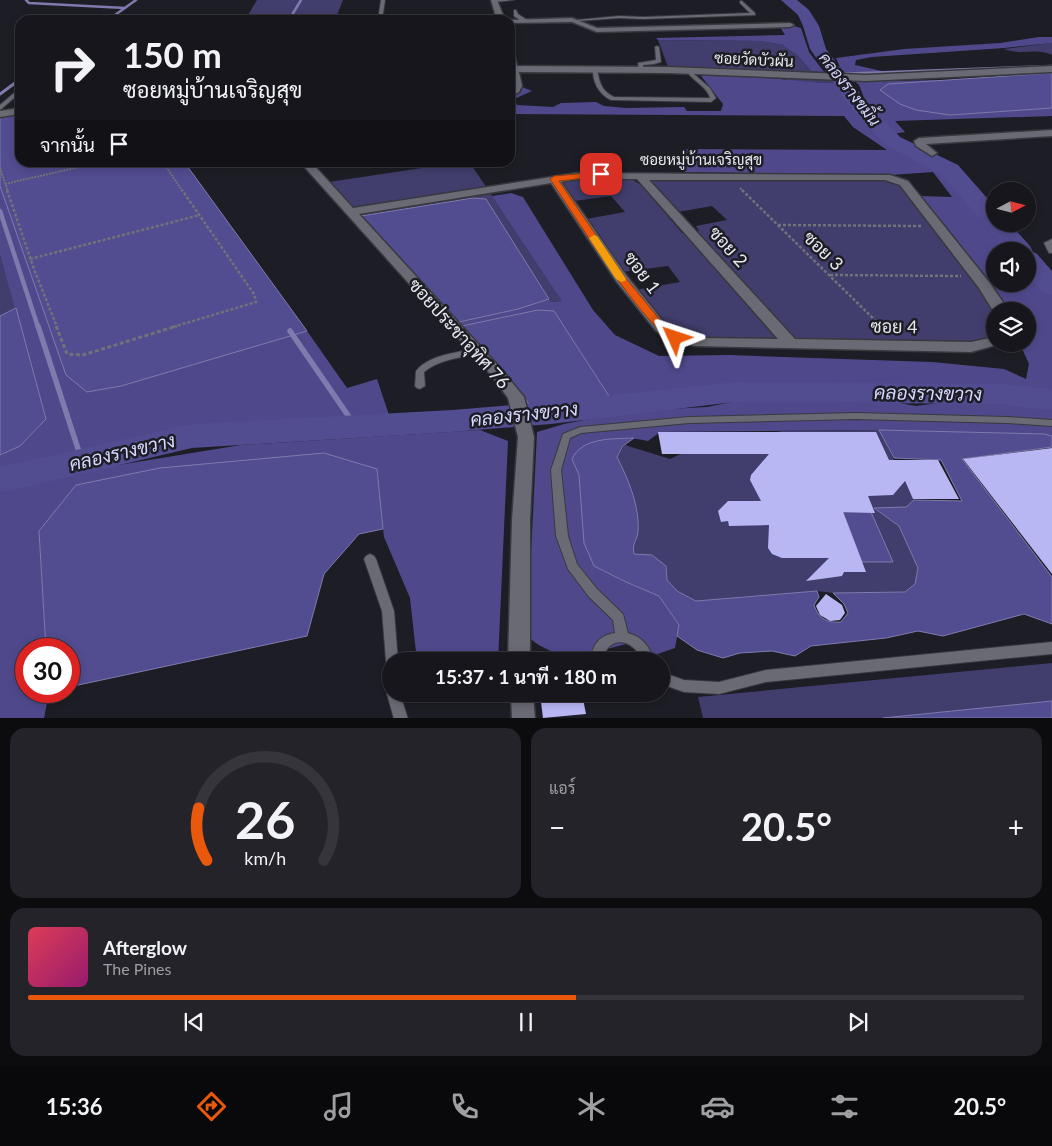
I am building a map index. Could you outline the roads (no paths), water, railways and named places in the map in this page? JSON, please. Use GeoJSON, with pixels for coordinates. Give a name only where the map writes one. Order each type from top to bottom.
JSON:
{"type":"FeatureCollection","features":[{"type":"Feature","properties":{"kind":"street"},"geometry":{"type":"LineString","coordinates":[[494,0],[500,15]]}},
{"type":"Feature","properties":{"kind":"street"},"geometry":{"type":"LineString","coordinates":[[515,21],[578,20],[593,29],[790,25]]}},
{"type":"Feature","properties":{"kind":"street","name":"ซอยวัดบัวผัน"},"geometry":{"type":"LineString","coordinates":[[515,73],[595,68],[892,78],[1052,69]]}},
{"type":"Feature","properties":{"kind":"street"},"geometry":{"type":"LineString","coordinates":[[0,114],[15,112]]}},
{"type":"Feature","properties":{"kind":"street"},"geometry":{"type":"LineString","coordinates":[[932,153],[920,144],[919,141],[1052,133]]}},
{"type":"Feature","properties":{"kind":"street","name":"ซอยประชาอุทิศ 76"},"geometry":{"type":"LineString","coordinates":[[309,167],[477,351],[516,398],[526,437],[521,520],[519,652]]}},
{"type":"Feature","properties":{"kind":"street","name":"ซอยหมู่บ้านเจริญสุข"},"geometry":{"type":"LineString","coordinates":[[349,212],[554,179],[601,174],[886,176],[904,182],[978,276],[996,302]]}},
{"type":"Feature","properties":{"kind":"street","name":"ซอย 2"},"geometry":{"type":"LineString","coordinates":[[639,175],[790,343]]}},
{"type":"Feature","properties":{"kind":"street","name":"ซอย 1"},"geometry":{"type":"LineString","coordinates":[[554,179],[625,284],[661,328],[675,338],[695,342],[790,343]]}},
{"type":"Feature","properties":{"kind":"street","name":"ซอย 4"},"geometry":{"type":"LineString","coordinates":[[790,343],[971,347],[986,343]]}},
{"type":"Feature","properties":{"kind":"street"},"geometry":{"type":"LineString","coordinates":[[523,702],[524,718]]}},
{"type":"Feature","properties":{"kind":"lane"},"geometry":{"type":"LineString","coordinates":[[381,15],[383,0]]}},
{"type":"Feature","properties":{"kind":"lane"},"geometry":{"type":"LineString","coordinates":[[494,0],[512,0]]}},
{"type":"Feature","properties":{"kind":"lane"},"geometry":{"type":"LineString","coordinates":[[578,20],[619,17],[643,18],[754,14],[741,2]]}},
{"type":"Feature","properties":{"kind":"lane"},"geometry":{"type":"LineString","coordinates":[[515,10],[516,14],[525,21]]}},
{"type":"Feature","properties":{"kind":"lane"},"geometry":{"type":"LineString","coordinates":[[606,21],[611,29]]}},
{"type":"Feature","properties":{"kind":"lane"},"geometry":{"type":"LineString","coordinates":[[641,69],[640,64],[659,61],[657,47]]}},
{"type":"Feature","properties":{"kind":"lane"},"geometry":{"type":"LineString","coordinates":[[595,68],[596,81],[602,92],[613,99],[712,100],[712,93],[702,82],[691,76],[688,70]]}},
{"type":"Feature","properties":{"kind":"lane"},"geometry":{"type":"LineString","coordinates":[[0,108],[15,94]]}},
{"type":"Feature","properties":{"kind":"lane"},"geometry":{"type":"LineString","coordinates":[[1052,241],[1048,245],[1052,251]]}},
{"type":"Feature","properties":{"kind":"lane"},"geometry":{"type":"LineString","coordinates":[[420,386],[420,371],[425,366],[438,360],[477,351]]}},
{"type":"Feature","properties":{"kind":"lane"},"geometry":{"type":"LineString","coordinates":[[622,637],[619,618],[593,593],[572,566],[562,536],[556,470],[561,446],[566,436],[580,430],[689,420],[799,417],[856,416],[1052,423]]}},
{"type":"Feature","properties":{"kind":"lane"},"geometry":{"type":"LineString","coordinates":[[370,559],[388,611],[391,652]]}},
{"type":"Feature","properties":{"kind":"lane"},"geometry":{"type":"LineString","coordinates":[[596,652],[606,640],[622,637],[638,643],[645,652]]}},
{"type":"Feature","properties":{"kind":"lane"},"geometry":{"type":"LineString","coordinates":[[670,681],[684,686],[719,688],[766,676],[1052,648]]}},
{"type":"Feature","properties":{"kind":"lane"},"geometry":{"type":"LineString","coordinates":[[396,702],[401,718]]}},
{"type":"Feature","properties":{"kind":"waterway"},"geometry":{"type":"LineString","coordinates":[[26,0],[29,3],[125,8]]}},
{"type":"Feature","properties":{"kind":"waterway"},"geometry":{"type":"LineString","coordinates":[[125,8],[136,0]]}},
{"type":"Feature","properties":{"kind":"waterway"},"geometry":{"type":"LineString","coordinates":[[292,15],[301,0]]}},
{"type":"Feature","properties":{"kind":"waterway","name":"คลองรางขมิ้น"},"geometry":{"type":"LineString","coordinates":[[788,0],[804,13],[811,26],[818,49],[858,104],[893,141],[950,170],[986,212]]}},
{"type":"Feature","properties":{"kind":"waterway"},"geometry":{"type":"LineString","coordinates":[[115,15],[125,8]]}},
{"type":"Feature","properties":{"kind":"waterway"},"geometry":{"type":"LineString","coordinates":[[836,74],[1052,66]]}},
{"type":"Feature","properties":{"kind":"waterway"},"geometry":{"type":"LineString","coordinates":[[0,94],[15,83]]}},
{"type":"Feature","properties":{"kind":"waterway"},"geometry":{"type":"LineString","coordinates":[[0,211],[38,327]]}},
{"type":"Feature","properties":{"kind":"waterway","name":"คลองรางขมิ้น"},"geometry":{"type":"LineString","coordinates":[[1004,232],[1013,242]]}},
{"type":"Feature","properties":{"kind":"waterway","name":"คลองรางขมิ้น"},"geometry":{"type":"LineString","coordinates":[[1036,268],[1052,287]]}},
{"type":"Feature","properties":{"kind":"waterway"},"geometry":{"type":"LineString","coordinates":[[38,326],[82,461]]}},
{"type":"Feature","properties":{"kind":"waterway"},"geometry":{"type":"LineString","coordinates":[[290,331],[356,427]]}},
{"type":"Feature","properties":{"kind":"waterway","name":"คลองรางขวาง"},"geometry":{"type":"LineString","coordinates":[[0,480],[192,436],[452,421],[551,413],[734,392],[1002,394],[1052,400]]}}]}
